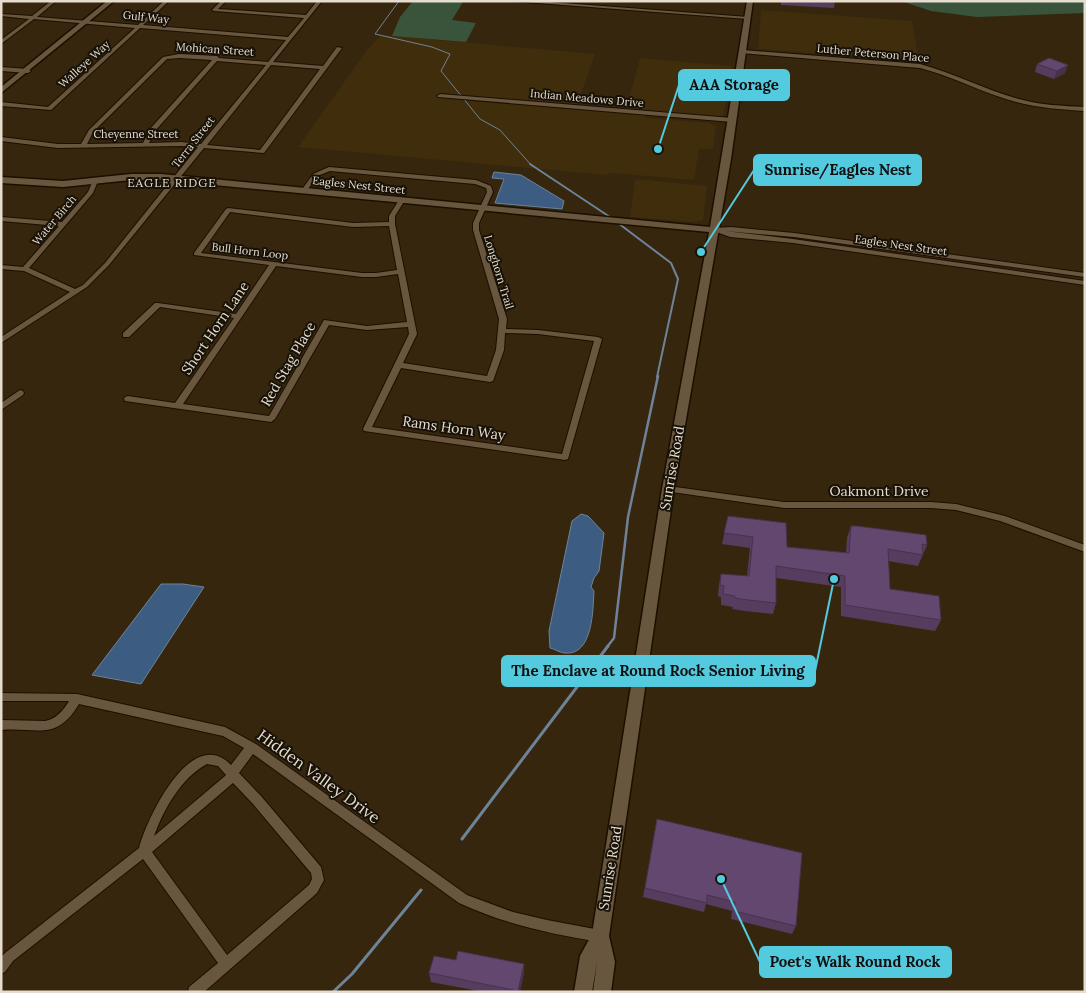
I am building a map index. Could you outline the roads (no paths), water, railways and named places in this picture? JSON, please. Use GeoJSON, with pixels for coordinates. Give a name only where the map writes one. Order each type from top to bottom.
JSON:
{"type":"FeatureCollection","features":[{"type":"Feature","properties":{"kind":"main road"},"geometry":{"type":"LineString","coordinates":[[1,91],[28,71],[110,1]]}},
{"type":"Feature","properties":{"kind":"main road","name":"Sunrise Road"},"geometry":{"type":"LineString","coordinates":[[583,992],[589,956],[600,936],[668,489],[744,52],[750,1]]}},
{"type":"Feature","properties":{"kind":"main road","name":"Eagles Nest Street"},"geometry":{"type":"LineString","coordinates":[[1,180],[50,184],[141,177],[177,179],[714,230]]}},
{"type":"Feature","properties":{"kind":"main road","name":"Sunrise Road"},"geometry":{"type":"LineString","coordinates":[[600,936],[606,962],[602,992]]}},
{"type":"Feature","properties":{"kind":"street"},"geometry":{"type":"LineString","coordinates":[[1,43],[54,1]]}},
{"type":"Feature","properties":{"kind":"street","name":"Walleye Way"},"geometry":{"type":"LineString","coordinates":[[1,104],[49,109],[167,1]]}},
{"type":"Feature","properties":{"kind":"street"},"geometry":{"type":"LineString","coordinates":[[224,1],[214,10],[308,17]]}},
{"type":"Feature","properties":{"kind":"street","name":"Terra Street"},"geometry":{"type":"LineString","coordinates":[[1,341],[75,292],[107,264],[320,1]]}},
{"type":"Feature","properties":{"kind":"street"},"geometry":{"type":"LineString","coordinates":[[513,1],[748,18]]}},
{"type":"Feature","properties":{"kind":"street","name":"Gulf Way"},"geometry":{"type":"LineString","coordinates":[[1,15],[289,39]]}},
{"type":"Feature","properties":{"kind":"street","name":"Cheyenne Street"},"geometry":{"type":"LineString","coordinates":[[1,140],[51,146],[145,144],[201,146],[262,152],[339,48]]}},
{"type":"Feature","properties":{"kind":"street","name":"Luther Peterson Place"},"geometry":{"type":"LineString","coordinates":[[744,52],[916,65],[945,73],[1016,100],[1041,106],[1085,109]]}},
{"type":"Feature","properties":{"kind":"street","name":"Mohican Street"},"geometry":{"type":"LineString","coordinates":[[83,145],[91,131],[162,60],[179,56],[323,68]]}},
{"type":"Feature","properties":{"kind":"street"},"geometry":{"type":"LineString","coordinates":[[145,144],[152,130],[216,58]]}},
{"type":"Feature","properties":{"kind":"street"},"geometry":{"type":"LineString","coordinates":[[1,69],[28,71]]}},
{"type":"Feature","properties":{"kind":"street","name":"Indian Meadows Drive"},"geometry":{"type":"LineString","coordinates":[[440,96],[732,120]]}},
{"type":"Feature","properties":{"kind":"street","name":"Longhorn Trail"},"geometry":{"type":"LineString","coordinates":[[304,191],[318,171],[329,169],[476,182],[486,184],[490,189],[476,223],[477,236],[503,319],[503,331],[490,378],[400,365]]}},
{"type":"Feature","properties":{"kind":"street","name":"Water Birch"},"geometry":{"type":"LineString","coordinates":[[25,270],[91,192],[94,181]]}},
{"type":"Feature","properties":{"kind":"street"},"geometry":{"type":"LineString","coordinates":[[392,224],[392,216],[402,200]]}},
{"type":"Feature","properties":{"kind":"street","name":"Bull Horn Loop"},"geometry":{"type":"LineString","coordinates":[[392,224],[361,226],[228,210],[196,254],[362,275],[401,271]]}},
{"type":"Feature","properties":{"kind":"street"},"geometry":{"type":"LineString","coordinates":[[1,219],[64,224]]}},
{"type":"Feature","properties":{"kind":"street","name":"Rams Horn Way"},"geometry":{"type":"LineString","coordinates":[[392,224],[413,334],[400,365],[367,429],[565,457],[598,339],[538,332],[503,331]]}},
{"type":"Feature","properties":{"kind":"street","name":"Eagles Nest Street"},"geometry":{"type":"LineString","coordinates":[[714,230],[731,229],[794,235],[1085,276]]}},
{"type":"Feature","properties":{"kind":"street","name":"Eagles Nest Street"},"geometry":{"type":"LineString","coordinates":[[714,230],[730,235],[793,242],[1085,283]]}},
{"type":"Feature","properties":{"kind":"street","name":"Short Horn Lane"},"geometry":{"type":"LineString","coordinates":[[178,405],[273,264]]}},
{"type":"Feature","properties":{"kind":"street"},"geometry":{"type":"LineString","coordinates":[[1,267],[25,270],[75,292]]}},
{"type":"Feature","properties":{"kind":"street"},"geometry":{"type":"LineString","coordinates":[[126,334],[158,305],[238,316]]}},
{"type":"Feature","properties":{"kind":"street","name":"Red Stag Place"},"geometry":{"type":"LineString","coordinates":[[128,399],[271,419],[327,322],[367,328],[411,324]]}},
{"type":"Feature","properties":{"kind":"street"},"geometry":{"type":"LineString","coordinates":[[1,408],[20,393]]}},
{"type":"Feature","properties":{"kind":"street","name":"Oakmont Drive"},"geometry":{"type":"LineString","coordinates":[[668,489],[784,505],[931,504],[956,507],[1002,518],[1085,549]]}},
{"type":"Feature","properties":{"kind":"street","name":"Hidden Valley Drive"},"geometry":{"type":"LineString","coordinates":[[1,697],[77,698],[225,732],[252,747],[463,899],[482,909],[515,919],[600,936]]}},
{"type":"Feature","properties":{"kind":"street"},"geometry":{"type":"LineString","coordinates":[[1,725],[50,726],[62,720],[77,698]]}},
{"type":"Feature","properties":{"kind":"street"},"geometry":{"type":"LineString","coordinates":[[1,968],[9,957],[144,851],[233,775],[240,761],[252,747]]}},
{"type":"Feature","properties":{"kind":"street"},"geometry":{"type":"LineString","coordinates":[[194,992],[313,888],[318,880],[316,871],[257,800],[216,759],[206,759],[194,766],[164,802],[146,837],[144,851],[226,964]]}},
{"type":"Feature","properties":{"kind":"water"},"geometry":{"type":"Polygon","coordinates":[[[494,172],[521,175],[564,201],[562,209],[495,203],[504,179],[492,178],[494,172]]]}},
{"type":"Feature","properties":{"kind":"water"},"geometry":{"type":"Polygon","coordinates":[[[581,514],[588,516],[604,533],[599,571],[591,587],[594,591],[590,630],[581,647],[574,652],[563,653],[550,648],[549,631],[572,521],[581,514]]]}},
{"type":"Feature","properties":{"kind":"water"},"geometry":{"type":"Polygon","coordinates":[[[161,584],[183,584],[204,587],[141,684],[92,675],[161,584]]]}},
{"type":"Feature","properties":{"kind":"waterway"},"geometry":{"type":"LineString","coordinates":[[399,1],[375,34],[432,47],[450,54],[441,71],[480,119],[500,130],[531,164]]}},
{"type":"Feature","properties":{"kind":"waterway"},"geometry":{"type":"LineString","coordinates":[[531,164],[613,219]]}},
{"type":"Feature","properties":{"kind":"waterway"},"geometry":{"type":"LineString","coordinates":[[618,223],[671,263],[678,279],[657,377]]}},
{"type":"Feature","properties":{"kind":"waterway"},"geometry":{"type":"LineString","coordinates":[[607,647],[614,638],[628,517],[658,376]]}},
{"type":"Feature","properties":{"kind":"waterway"},"geometry":{"type":"LineString","coordinates":[[462,839],[608,646]]}},
{"type":"Feature","properties":{"kind":"waterway"},"geometry":{"type":"LineString","coordinates":[[333,992],[352,974],[421,890]]}},
{"type":"Feature","properties":{"kind":"place","name":"AAA Storage"},"geometry":{"type":"Point","coordinates":[658,149]}},
{"type":"Feature","properties":{"kind":"place","name":"Sunrise/Eagles Nest"},"geometry":{"type":"Point","coordinates":[701,252]}},
{"type":"Feature","properties":{"kind":"place","name":"The Enclave at Round Rock Senior Living"},"geometry":{"type":"Point","coordinates":[834,579]}},
{"type":"Feature","properties":{"kind":"place","name":"Poet's Walk Round Rock"},"geometry":{"type":"Point","coordinates":[721,879]}},
{"type":"Feature","properties":{"kind":"district","name":"EAGLE RIDGE"},"geometry":{"type":"Point","coordinates":[172,183]}}]}
